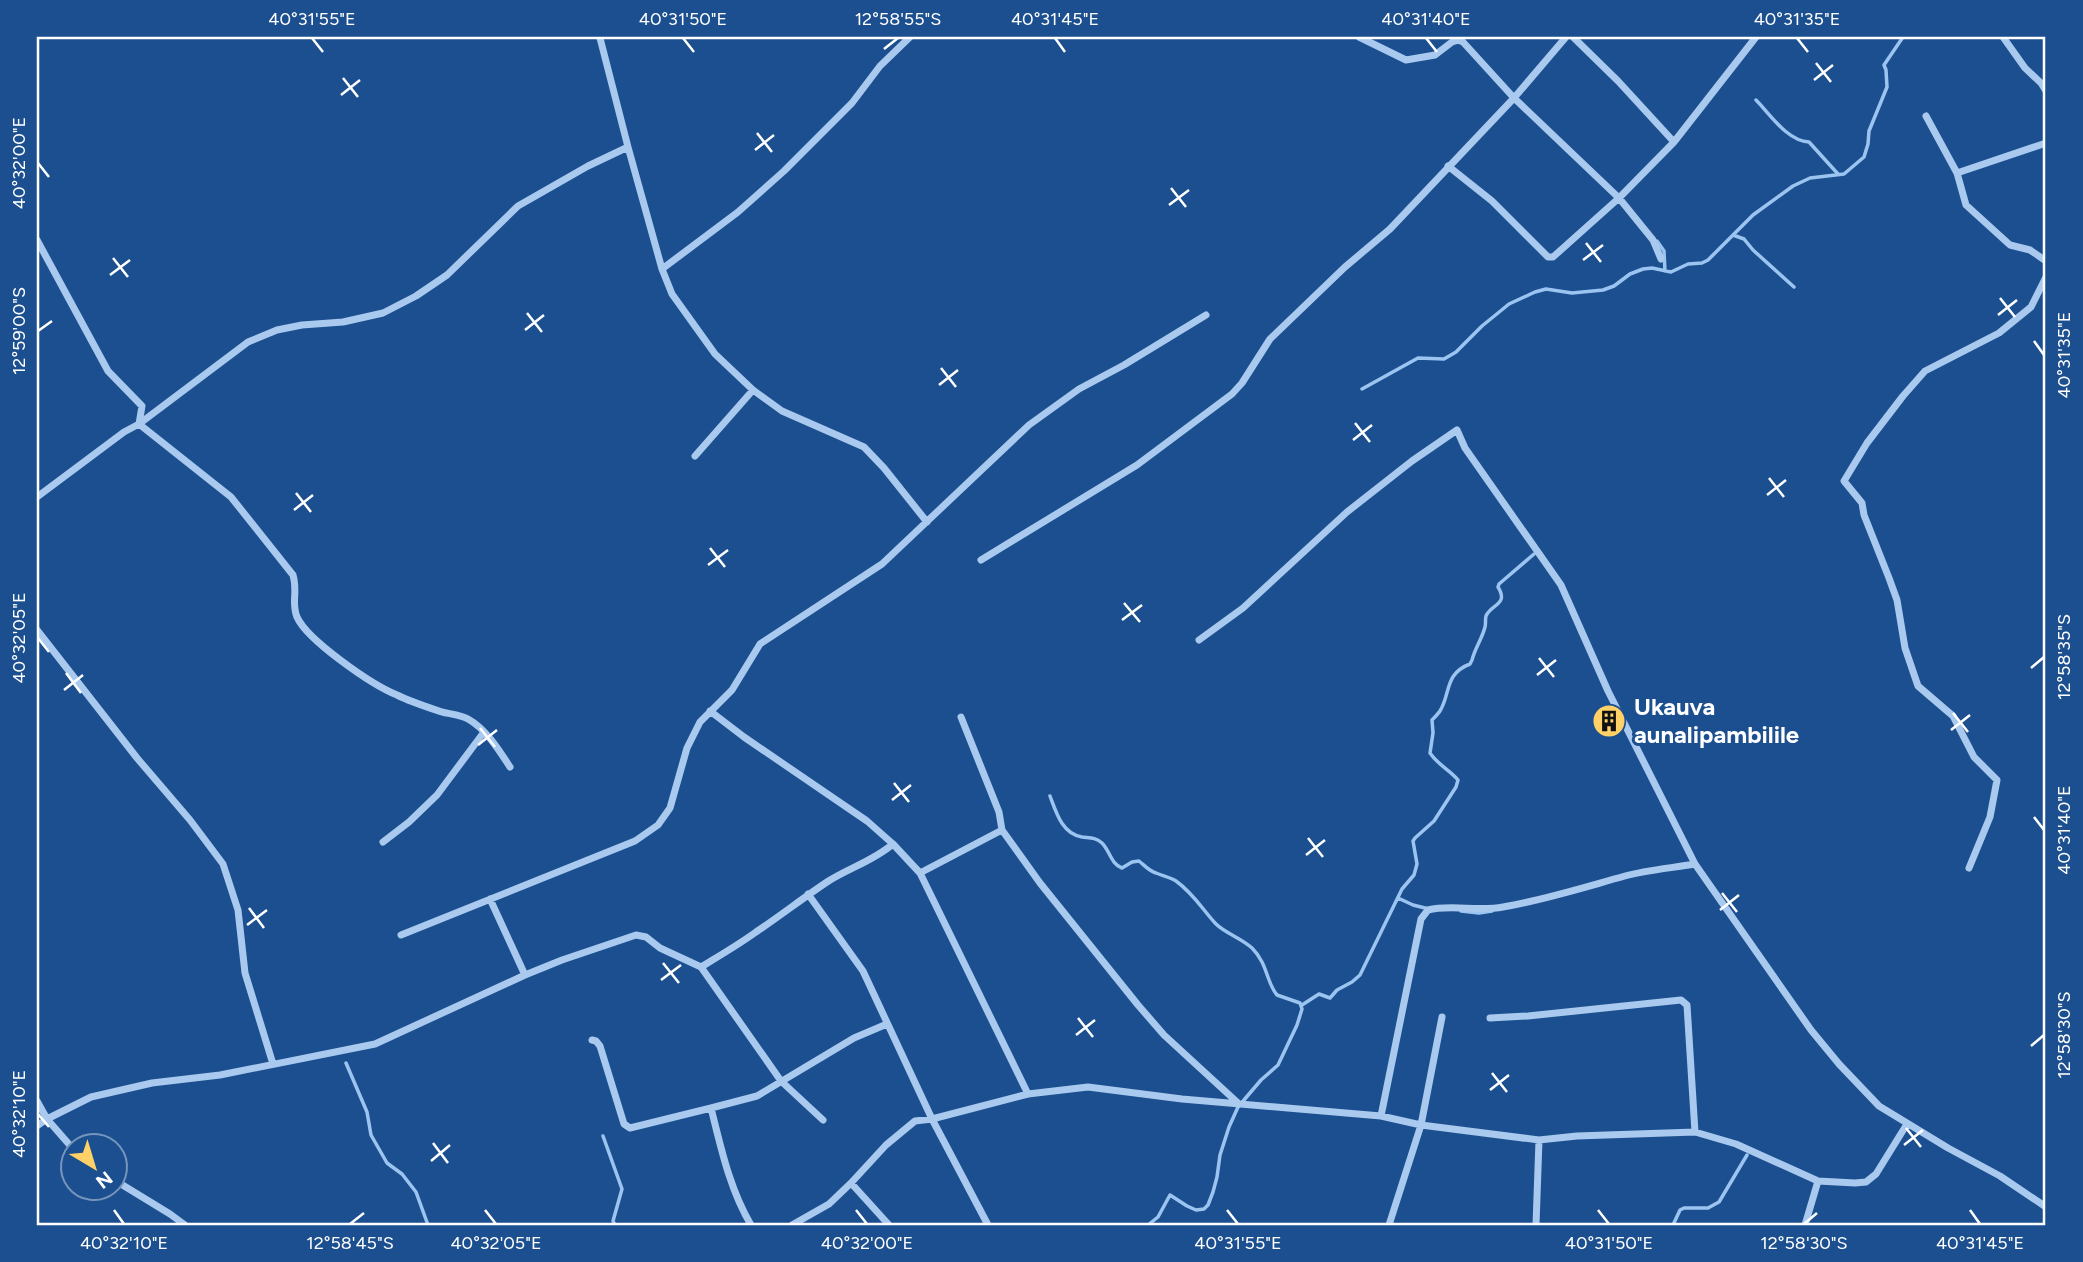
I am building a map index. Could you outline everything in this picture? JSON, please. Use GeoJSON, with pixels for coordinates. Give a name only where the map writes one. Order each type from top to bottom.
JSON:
{"type":"FeatureCollection","features":[{"type":"Feature","properties":{"kind":"street"},"geometry":{"type":"LineString","coordinates":[[662,269],[738,212],[784,171],[852,103],[880,66],[910,37]]}},
{"type":"Feature","properties":{"kind":"street"},"geometry":{"type":"LineString","coordinates":[[1359,37],[1406,60],[1435,55],[1459,40],[1514,98],[1619,198],[1653,240],[1661,259]]}},
{"type":"Feature","properties":{"kind":"street"},"geometry":{"type":"LineString","coordinates":[[981,560],[1137,465],[1232,394],[1270,339],[1390,229],[1514,98],[1566,37]]}},
{"type":"Feature","properties":{"kind":"street"},"geometry":{"type":"LineString","coordinates":[[1573,37],[1674,142]]}},
{"type":"Feature","properties":{"kind":"street"},"geometry":{"type":"LineString","coordinates":[[1448,166],[1492,201],[1548,257],[1553,257],[1619,198],[1674,142],[1756,37]]}},
{"type":"Feature","properties":{"kind":"street"},"geometry":{"type":"LineString","coordinates":[[2003,37],[2025,68],[2044,81],[2046,91]]}},
{"type":"Feature","properties":{"kind":"street"},"geometry":{"type":"LineString","coordinates":[[600,38],[662,269],[672,294],[715,354],[753,390],[782,411],[864,447],[927,522]]}},
{"type":"Feature","properties":{"kind":"street"},"geometry":{"type":"LineString","coordinates":[[1926,116],[1957,173],[1966,205],[2010,245],[2031,250],[2046,261]]}},
{"type":"Feature","properties":{"kind":"street"},"geometry":{"type":"LineString","coordinates":[[1957,173],[2046,143]]}},
{"type":"Feature","properties":{"kind":"street"},"geometry":{"type":"LineString","coordinates":[[37,497],[248,342],[276,330],[343,322],[383,313],[416,296],[446,275],[518,206],[588,166],[628,147]]}},
{"type":"Feature","properties":{"kind":"street"},"geometry":{"type":"LineString","coordinates":[[37,240],[108,371],[142,406],[139,424]]}},
{"type":"Feature","properties":{"kind":"street"},"geometry":{"type":"LineString","coordinates":[[1969,868],[1990,817],[1997,780],[1974,757],[1953,716],[1918,686],[1905,648],[1897,600],[1864,515],[1862,503],[1843,481],[1867,443],[1925,372],[1999,333],[2031,307],[2046,276]]}},
{"type":"Feature","properties":{"kind":"street"},"geometry":{"type":"LineString","coordinates":[[401,935],[635,841],[658,825],[670,808],[687,748],[700,722],[732,690],[760,644],[881,564],[1029,425],[1079,389],[1206,315]]}},
{"type":"Feature","properties":{"kind":"street"},"geometry":{"type":"LineString","coordinates":[[695,456],[753,390]]}},
{"type":"Feature","properties":{"kind":"street"},"geometry":{"type":"LineString","coordinates":[[139,424],[216,483],[239,506],[293,575],[297,586],[294,608],[296,616],[323,646],[376,685],[397,695],[467,718],[500,750],[510,767]]}},
{"type":"Feature","properties":{"kind":"street"},"geometry":{"type":"LineString","coordinates":[[1199,640],[1243,608],[1347,512],[1457,430],[1465,448],[1561,585],[1608,691],[1695,864],[1811,1030],[1879,1106],[2000,1176],[2046,1207]]}},
{"type":"Feature","properties":{"kind":"street"},"geometry":{"type":"LineString","coordinates":[[37,630],[223,864],[238,910],[246,973],[273,1064]]}},
{"type":"Feature","properties":{"kind":"street"},"geometry":{"type":"LineString","coordinates":[[710,710],[744,737],[867,821],[920,873],[1028,1094]]}},
{"type":"Feature","properties":{"kind":"street"},"geometry":{"type":"LineString","coordinates":[[961,717],[999,812],[1002,830],[1040,883],[1164,1035],[1239,1103]]}},
{"type":"Feature","properties":{"kind":"street"},"geometry":{"type":"LineString","coordinates":[[383,842],[410,822],[437,794],[484,732]]}},
{"type":"Feature","properties":{"kind":"street"},"geometry":{"type":"LineString","coordinates":[[920,873],[1002,830]]}},
{"type":"Feature","properties":{"kind":"street"},"geometry":{"type":"LineString","coordinates":[[701,967],[847,869],[861,866],[893,844]]}},
{"type":"Feature","properties":{"kind":"street"},"geometry":{"type":"LineString","coordinates":[[1381,1116],[1421,919],[1428,910],[1442,907],[1474,910],[1504,907],[1626,876],[1695,864]]}},
{"type":"Feature","properties":{"kind":"street"},"geometry":{"type":"LineString","coordinates":[[808,894],[863,971],[932,1119],[988,1225]]}},
{"type":"Feature","properties":{"kind":"street"},"geometry":{"type":"LineString","coordinates":[[490,899],[525,975]]}},
{"type":"Feature","properties":{"kind":"street"},"geometry":{"type":"LineString","coordinates":[[37,1126],[91,1097],[152,1083],[220,1075],[375,1044],[525,975],[636,935],[646,937],[660,948],[701,967],[782,1081],[823,1120]]}},
{"type":"Feature","properties":{"kind":"street"},"geometry":{"type":"LineString","coordinates":[[1490,1018],[1681,1000],[1687,1006],[1695,1132]]}},
{"type":"Feature","properties":{"kind":"street"},"geometry":{"type":"LineString","coordinates":[[1389,1225],[1421,1125],[1443,1017]]}},
{"type":"Feature","properties":{"kind":"street"},"geometry":{"type":"LineString","coordinates":[[592,1040],[600,1046],[624,1124],[630,1128],[757,1096],[854,1038],[887,1024]]}},
{"type":"Feature","properties":{"kind":"street"},"geometry":{"type":"LineString","coordinates":[[792,1225],[829,1204],[901,1131],[915,1121],[1028,1094],[1088,1087],[1182,1099],[1381,1116],[1421,1125],[1539,1140],[1695,1132],[1736,1144],[1818,1181],[1855,1184],[1866,1182],[1876,1174],[1907,1124]]}},
{"type":"Feature","properties":{"kind":"street"},"geometry":{"type":"LineString","coordinates":[[37,1101],[47,1119],[60,1134]]}},
{"type":"Feature","properties":{"kind":"street"},"geometry":{"type":"LineString","coordinates":[[711,1108],[722,1156],[744,1214],[751,1225]]}},
{"type":"Feature","properties":{"kind":"street"},"geometry":{"type":"LineString","coordinates":[[1536,1225],[1539,1140]]}},
{"type":"Feature","properties":{"kind":"street"},"geometry":{"type":"LineString","coordinates":[[1805,1225],[1818,1181]]}},
{"type":"Feature","properties":{"kind":"street"},"geometry":{"type":"LineString","coordinates":[[851,1183],[889,1225]]}},
{"type":"Feature","properties":{"kind":"street"},"geometry":{"type":"LineString","coordinates":[[130,1190],[185,1225]]}},
{"type":"Feature","properties":{"kind":"waterway"},"geometry":{"type":"LineString","coordinates":[[1362,389],[1418,358],[1444,359],[1456,352],[1509,304],[1535,292],[1546,289],[1572,293],[1603,290],[1643,269],[1671,272],[1688,264],[1702,263],[1753,215],[1793,186],[1810,178],[1844,174],[1864,157],[1869,131],[1887,87],[1884,65],[1903,37]]}},
{"type":"Feature","properties":{"kind":"waterway"},"geometry":{"type":"LineString","coordinates":[[1756,100],[1786,132],[1809,142],[1838,174]]}},
{"type":"Feature","properties":{"kind":"waterway"},"geometry":{"type":"LineString","coordinates":[[1733,235],[1744,239],[1794,287]]}},
{"type":"Feature","properties":{"kind":"waterway"},"geometry":{"type":"LineString","coordinates":[[1657,241],[1664,251],[1665,271]]}},
{"type":"Feature","properties":{"kind":"waterway"},"geometry":{"type":"LineString","coordinates":[[1302,1005],[1319,994],[1330,998],[1360,975],[1402,889],[1414,875],[1417,864],[1413,841],[1434,821],[1458,780],[1430,753],[1432,720],[1443,704],[1452,679],[1472,660],[1484,631],[1486,616],[1500,601],[1499,584],[1534,554]]}},
{"type":"Feature","properties":{"kind":"waterway"},"geometry":{"type":"LineString","coordinates":[[1050,796],[1057,815],[1069,832],[1099,841],[1118,866],[1122,868],[1139,861],[1151,871],[1182,886],[1216,924],[1252,948],[1261,960],[1277,995],[1300,1003],[1302,1009],[1278,1065],[1238,1107],[1220,1155],[1217,1177],[1208,1205],[1204,1209],[1196,1210],[1170,1195],[1158,1217],[1148,1225]]}},
{"type":"Feature","properties":{"kind":"waterway"},"geometry":{"type":"LineString","coordinates":[[1398,898],[1429,909]]}},
{"type":"Feature","properties":{"kind":"waterway"},"geometry":{"type":"LineString","coordinates":[[1461,911],[1492,911]]}},
{"type":"Feature","properties":{"kind":"waterway"},"geometry":{"type":"LineString","coordinates":[[346,1063],[367,1112],[371,1135],[387,1163],[402,1174],[416,1192],[428,1225]]}},
{"type":"Feature","properties":{"kind":"waterway"},"geometry":{"type":"LineString","coordinates":[[603,1136],[622,1189],[613,1221],[615,1225]]}},
{"type":"Feature","properties":{"kind":"waterway"},"geometry":{"type":"LineString","coordinates":[[1673,1225],[1680,1210],[1708,1208],[1719,1202],[1747,1155]]}},
{"type":"Feature","properties":{"kind":"place","name":"Ukauva aunalipambilile"},"geometry":{"type":"Point","coordinates":[1609,721]}}]}
